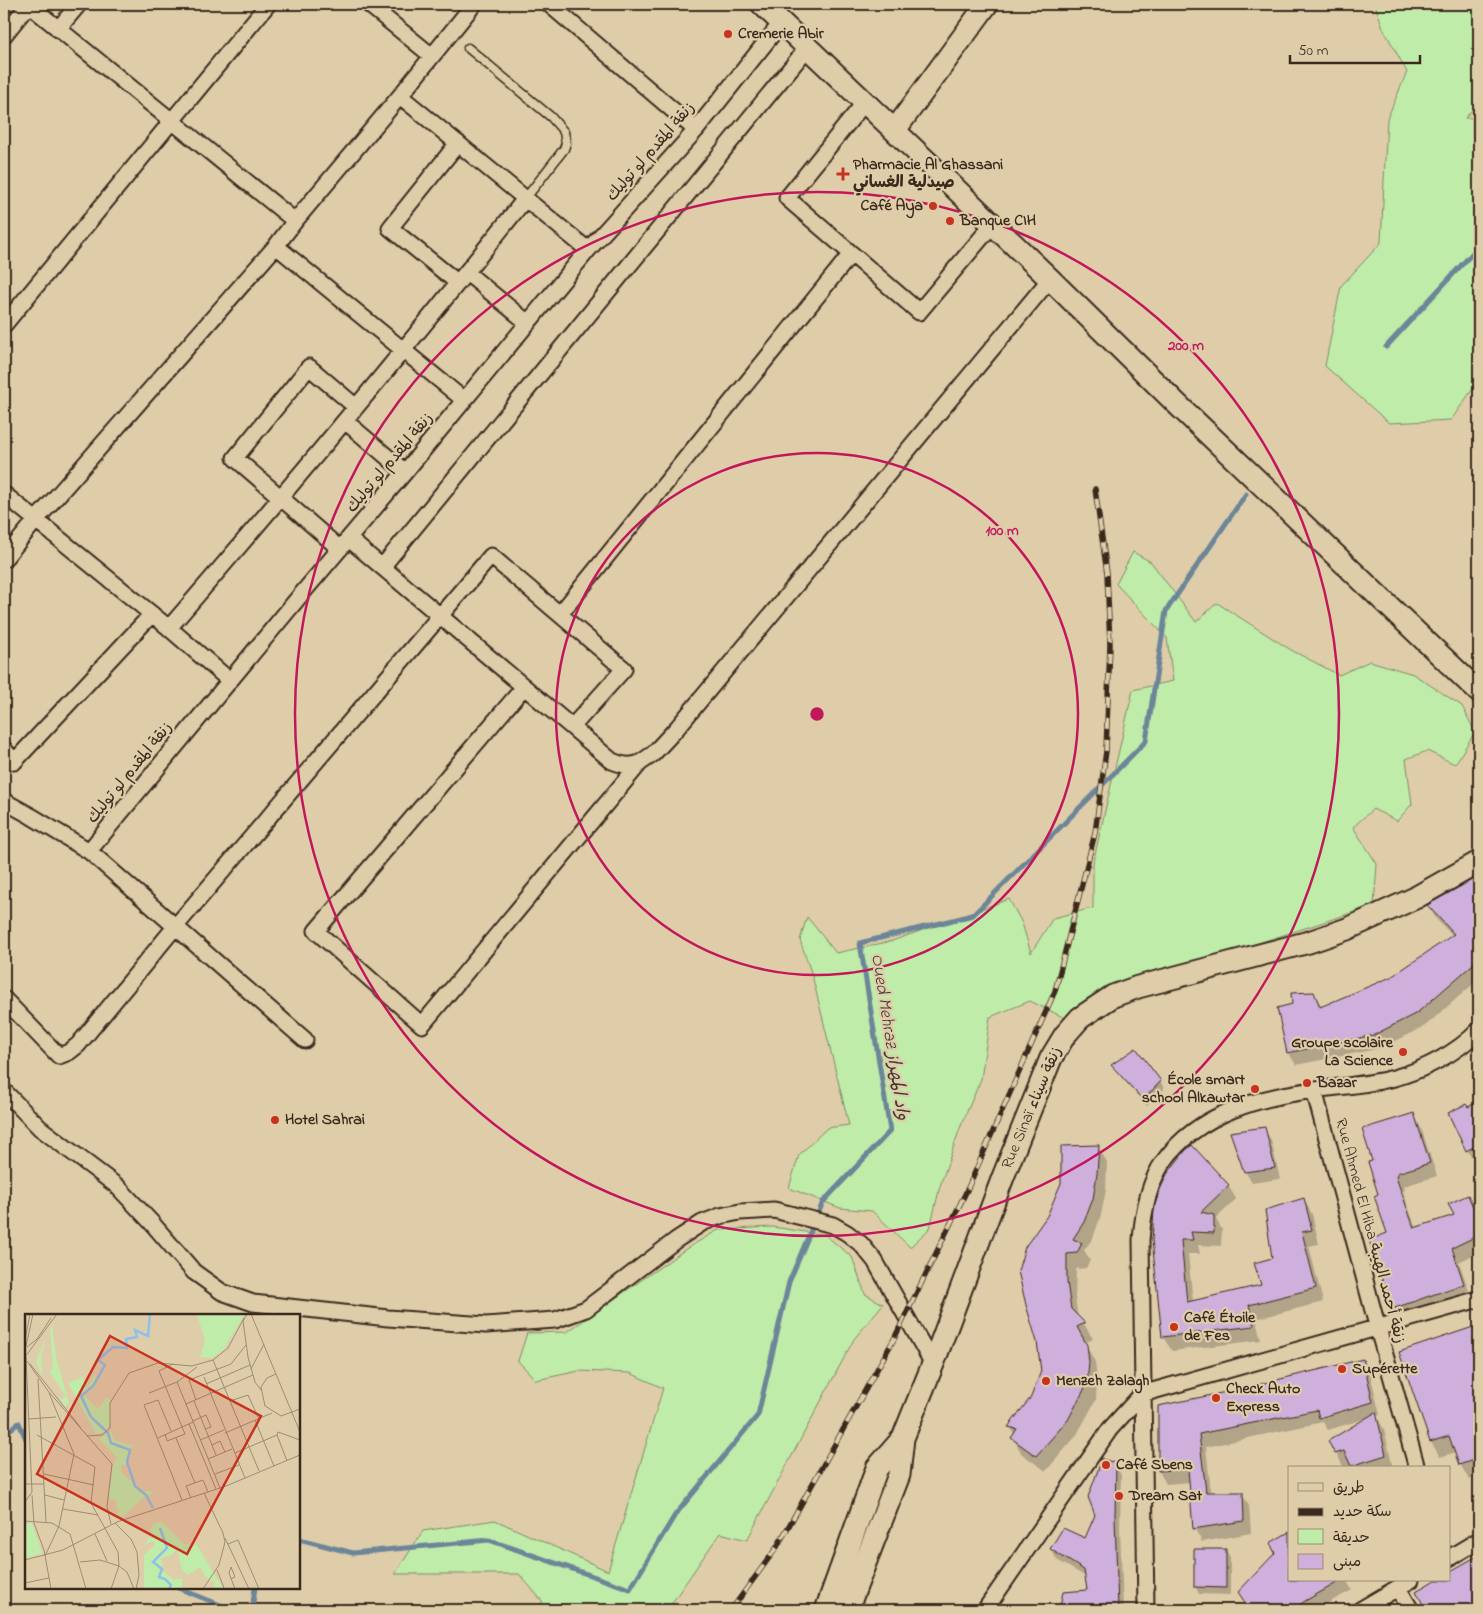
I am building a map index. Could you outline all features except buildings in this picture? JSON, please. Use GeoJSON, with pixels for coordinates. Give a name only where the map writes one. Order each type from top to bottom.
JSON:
{"type":"FeatureCollection","features":[{"type":"Feature","properties":{"kind":"street"},"geometry":{"type":"LineString","coordinates":[[4,35],[29,4],[295,221]]}},
{"type":"Feature","properties":{"kind":"street"},"geometry":{"type":"LineString","coordinates":[[58,29],[79,4]]}},
{"type":"Feature","properties":{"kind":"street"},"geometry":{"type":"LineString","coordinates":[[5,322],[268,4]]}},
{"type":"Feature","properties":{"kind":"street"},"geometry":{"type":"LineString","coordinates":[[368,4],[432,56]]}},
{"type":"Feature","properties":{"kind":"street"},"geometry":{"type":"LineString","coordinates":[[4,559],[276,246],[474,4]]}},
{"type":"Feature","properties":{"kind":"street"},"geometry":{"type":"LineString","coordinates":[[549,4],[696,130]]}},
{"type":"Feature","properties":{"kind":"street"},"geometry":{"type":"LineString","coordinates":[[762,4],[993,224],[1179,406],[1475,685]]}},
{"type":"Feature","properties":{"kind":"street"},"geometry":{"type":"LineString","coordinates":[[895,130],[987,4]]}},
{"type":"Feature","properties":{"kind":"street","name":"زنقة المقدم لو توليك"},"geometry":{"type":"LineString","coordinates":[[88,851],[229,680],[406,472],[588,250],[696,130],[782,22]]}},
{"type":"Feature","properties":{"kind":"street"},"geometry":{"type":"LineString","coordinates":[[382,567],[808,47]]}},
{"type":"Feature","properties":{"kind":"street"},"geometry":{"type":"LineString","coordinates":[[400,96],[588,250]]}},
{"type":"Feature","properties":{"kind":"street"},"geometry":{"type":"LineString","coordinates":[[866,102],[787,198],[919,312],[993,224]]}},
{"type":"Feature","properties":{"kind":"street"},"geometry":{"type":"LineString","coordinates":[[458,143],[390,228],[528,323]]}},
{"type":"Feature","properties":{"kind":"street"},"geometry":{"type":"LineString","coordinates":[[169,628],[345,421],[525,198]]}},
{"type":"Feature","properties":{"kind":"street"},"geometry":{"type":"LineString","coordinates":[[276,246],[464,400]]}},
{"type":"Feature","properties":{"kind":"street"},"geometry":{"type":"LineString","coordinates":[[560,614],[851,254]]}},
{"type":"Feature","properties":{"kind":"street"},"geometry":{"type":"LineString","coordinates":[[524,687],[316,930],[422,1024],[640,763],[653,754],[676,728],[1050,279]]}},
{"type":"Feature","properties":{"kind":"street"},"geometry":{"type":"LineString","coordinates":[[356,407],[309,366],[235,458],[281,498],[345,544],[382,567],[612,761],[631,766],[640,763]]}},
{"type":"Feature","properties":{"kind":"street"},"geometry":{"type":"LineString","coordinates":[[345,421],[406,472]]}},
{"type":"Feature","properties":{"kind":"street"},"geometry":{"type":"LineString","coordinates":[[4,494],[169,628],[229,680]]}},
{"type":"Feature","properties":{"kind":"street"},"geometry":{"type":"LineString","coordinates":[[4,999],[59,1056],[70,1052],[78,1045],[175,927],[491,556],[624,669],[572,727]]}},
{"type":"Feature","properties":{"kind":"street"},"geometry":{"type":"LineString","coordinates":[[4,749],[14,762],[152,614]]}},
{"type":"Feature","properties":{"kind":"street"},"geometry":{"type":"LineString","coordinates":[[4,801],[88,851],[305,1040]]}},
{"type":"Feature","properties":{"kind":"street","name":"Rue Sinaï زنقة سيناء"},"geometry":{"type":"LineString","coordinates":[[847,1610],[899,1475],[903,1438],[1050,1058],[1065,1035],[1080,1018],[1113,996],[1138,987],[1309,942],[1348,929],[1423,894],[1479,862]]}},
{"type":"Feature","properties":{"kind":"street"},"geometry":{"type":"LineString","coordinates":[[1146,1610],[1141,1240],[1143,1213],[1163,1161],[1182,1139],[1206,1122],[1240,1106],[1314,1090],[1394,1078],[1422,1068],[1450,1053],[1479,1030]]}},
{"type":"Feature","properties":{"kind":"street","name":"Rue Ahmed El Hiba زنقة أحمد الهيبة"},"geometry":{"type":"LineString","coordinates":[[1314,1090],[1416,1466]]}},
{"type":"Feature","properties":{"kind":"street"},"geometry":{"type":"LineString","coordinates":[[4,1091],[40,1128],[117,1186],[194,1272],[222,1292],[253,1303],[388,1318],[486,1325],[555,1320],[586,1309],[676,1240],[702,1223],[720,1216],[740,1212],[774,1210],[833,1225],[847,1232],[861,1244],[876,1261],[933,1364]]}},
{"type":"Feature","properties":{"kind":"street"},"geometry":{"type":"LineString","coordinates":[[985,1610],[1110,1429],[1142,1394],[1479,1300]]}},
{"type":"Feature","properties":{"kind":"street","name":"Rue Sinaï زنقة سيناء"},"geometry":{"type":"LineString","coordinates":[[826,1610],[876,1468],[903,1438]]}},
{"type":"Feature","properties":{"kind":"street"},"geometry":{"type":"LineString","coordinates":[[1450,1557],[1479,1540]]}},
{"type":"Feature","properties":{"kind":"street"},"geometry":{"type":"LineString","coordinates":[[1360,1610],[1404,1584],[1411,1610]]}},
{"type":"Feature","properties":{"kind":"lane"},"geometry":{"type":"LineString","coordinates":[[468,48],[551,117],[564,132],[566,143],[564,149],[525,198]]}},
{"type":"Feature","properties":{"kind":"green space"},"geometry":{"type":"Polygon","coordinates":[[[1375,4],[1479,4],[1479,102],[1465,118],[1479,118],[1479,380],[1451,420],[1389,423],[1325,366],[1341,286],[1381,243],[1387,119],[1407,72],[1383,28],[1375,4]]]}},
{"type":"Feature","properties":{"kind":"green space"},"geometry":{"type":"Polygon","coordinates":[[[1133,552],[1151,562],[1196,622],[1217,603],[1291,650],[1339,675],[1370,661],[1413,674],[1462,706],[1475,732],[1455,764],[1427,751],[1406,759],[1412,804],[1397,821],[1373,809],[1353,827],[1377,864],[1374,905],[1169,974],[1069,1020],[1030,1001],[990,1017],[981,1079],[960,1128],[940,1186],[930,1228],[910,1247],[872,1211],[840,1208],[789,1188],[799,1155],[827,1128],[849,1125],[812,975],[800,940],[807,917],[836,953],[892,941],[1009,899],[1022,923],[1031,953],[1053,918],[1093,908],[1093,863],[1133,690],[1173,681],[1167,638],[1116,584],[1133,552]]]}},
{"type":"Feature","properties":{"kind":"green space"},"geometry":{"type":"Polygon","coordinates":[[[773,1227],[825,1235],[852,1257],[865,1294],[883,1304],[854,1339],[747,1540],[720,1533],[667,1610],[531,1610],[543,1602],[519,1574],[395,1574],[423,1531],[495,1520],[608,1571],[663,1388],[630,1373],[579,1371],[536,1380],[518,1361],[527,1333],[567,1332],[686,1249],[718,1230],[773,1227]]]}},
{"type":"Feature","properties":{"kind":"waterway"},"geometry":{"type":"LineString","coordinates":[[1386,347],[1479,246]]}},
{"type":"Feature","properties":{"kind":"waterway","name":"Oued Mehraz واد المهراز"},"geometry":{"type":"LineString","coordinates":[[300,1539],[353,1553],[489,1540],[630,1589],[675,1515],[758,1415],[789,1282],[823,1202],[890,1131],[860,943],[973,915],[1146,741],[1166,611],[1246,494]]}},
{"type":"Feature","properties":{"kind":"waterway","name":"Oued Mehraz واد المهراز"},"geometry":{"type":"LineString","coordinates":[[4,1434],[19,1423],[25,1437]]}},
{"type":"Feature","properties":{"kind":"waterway","name":"Oued Mehraz واد المهراز"},"geometry":{"type":"LineString","coordinates":[[180,1589],[233,1610]]}},
{"type":"Feature","properties":{"kind":"waterway","name":"Oued Mehraz واد المهراز"},"geometry":{"type":"LineString","coordinates":[[252,1610],[255,1589]]}},
{"type":"Feature","properties":{"kind":"railway"},"geometry":{"type":"LineString","coordinates":[[731,1610],[777,1547],[894,1339],[967,1190],[1055,991],[1095,833],[1106,751],[1110,645],[1107,573],[1095,489]]}},
{"type":"Feature","properties":{"kind":"place","name":"Cremerie Abir"},"geometry":{"type":"Point","coordinates":[728,34]}},
{"type":"Feature","properties":{"kind":"place","name":"Pharmacie Al Ghassani صيدلية الغساني"},"geometry":{"type":"Point","coordinates":[843,174]}},
{"type":"Feature","properties":{"kind":"place","name":"Café Aya"},"geometry":{"type":"Point","coordinates":[933,206]}},
{"type":"Feature","properties":{"kind":"place","name":"Banque CIH"},"geometry":{"type":"Point","coordinates":[950,221]}},
{"type":"Feature","properties":{"kind":"place","name":"Groupe scolaire La Science"},"geometry":{"type":"Point","coordinates":[1403,1052]}},
{"type":"Feature","properties":{"kind":"place","name":"Bazar"},"geometry":{"type":"Point","coordinates":[1307,1083]}},
{"type":"Feature","properties":{"kind":"place","name":"École smart school Alkawtar"},"geometry":{"type":"Point","coordinates":[1255,1089]}},
{"type":"Feature","properties":{"kind":"place","name":"Hotel Sahrai"},"geometry":{"type":"Point","coordinates":[275,1120]}},
{"type":"Feature","properties":{"kind":"place","name":"Café Étoile de Fes"},"geometry":{"type":"Point","coordinates":[1174,1327]}},
{"type":"Feature","properties":{"kind":"place","name":"Supérette"},"geometry":{"type":"Point","coordinates":[1342,1369]}},
{"type":"Feature","properties":{"kind":"place","name":"Menzeh Zalagh"},"geometry":{"type":"Point","coordinates":[1046,1381]}},
{"type":"Feature","properties":{"kind":"place","name":"Check Auto Express"},"geometry":{"type":"Point","coordinates":[1216,1398]}},
{"type":"Feature","properties":{"kind":"place","name":"Café Sbens"},"geometry":{"type":"Point","coordinates":[1106,1465]}},
{"type":"Feature","properties":{"kind":"place","name":"Dream Sat"},"geometry":{"type":"Point","coordinates":[1119,1496]}}]}
